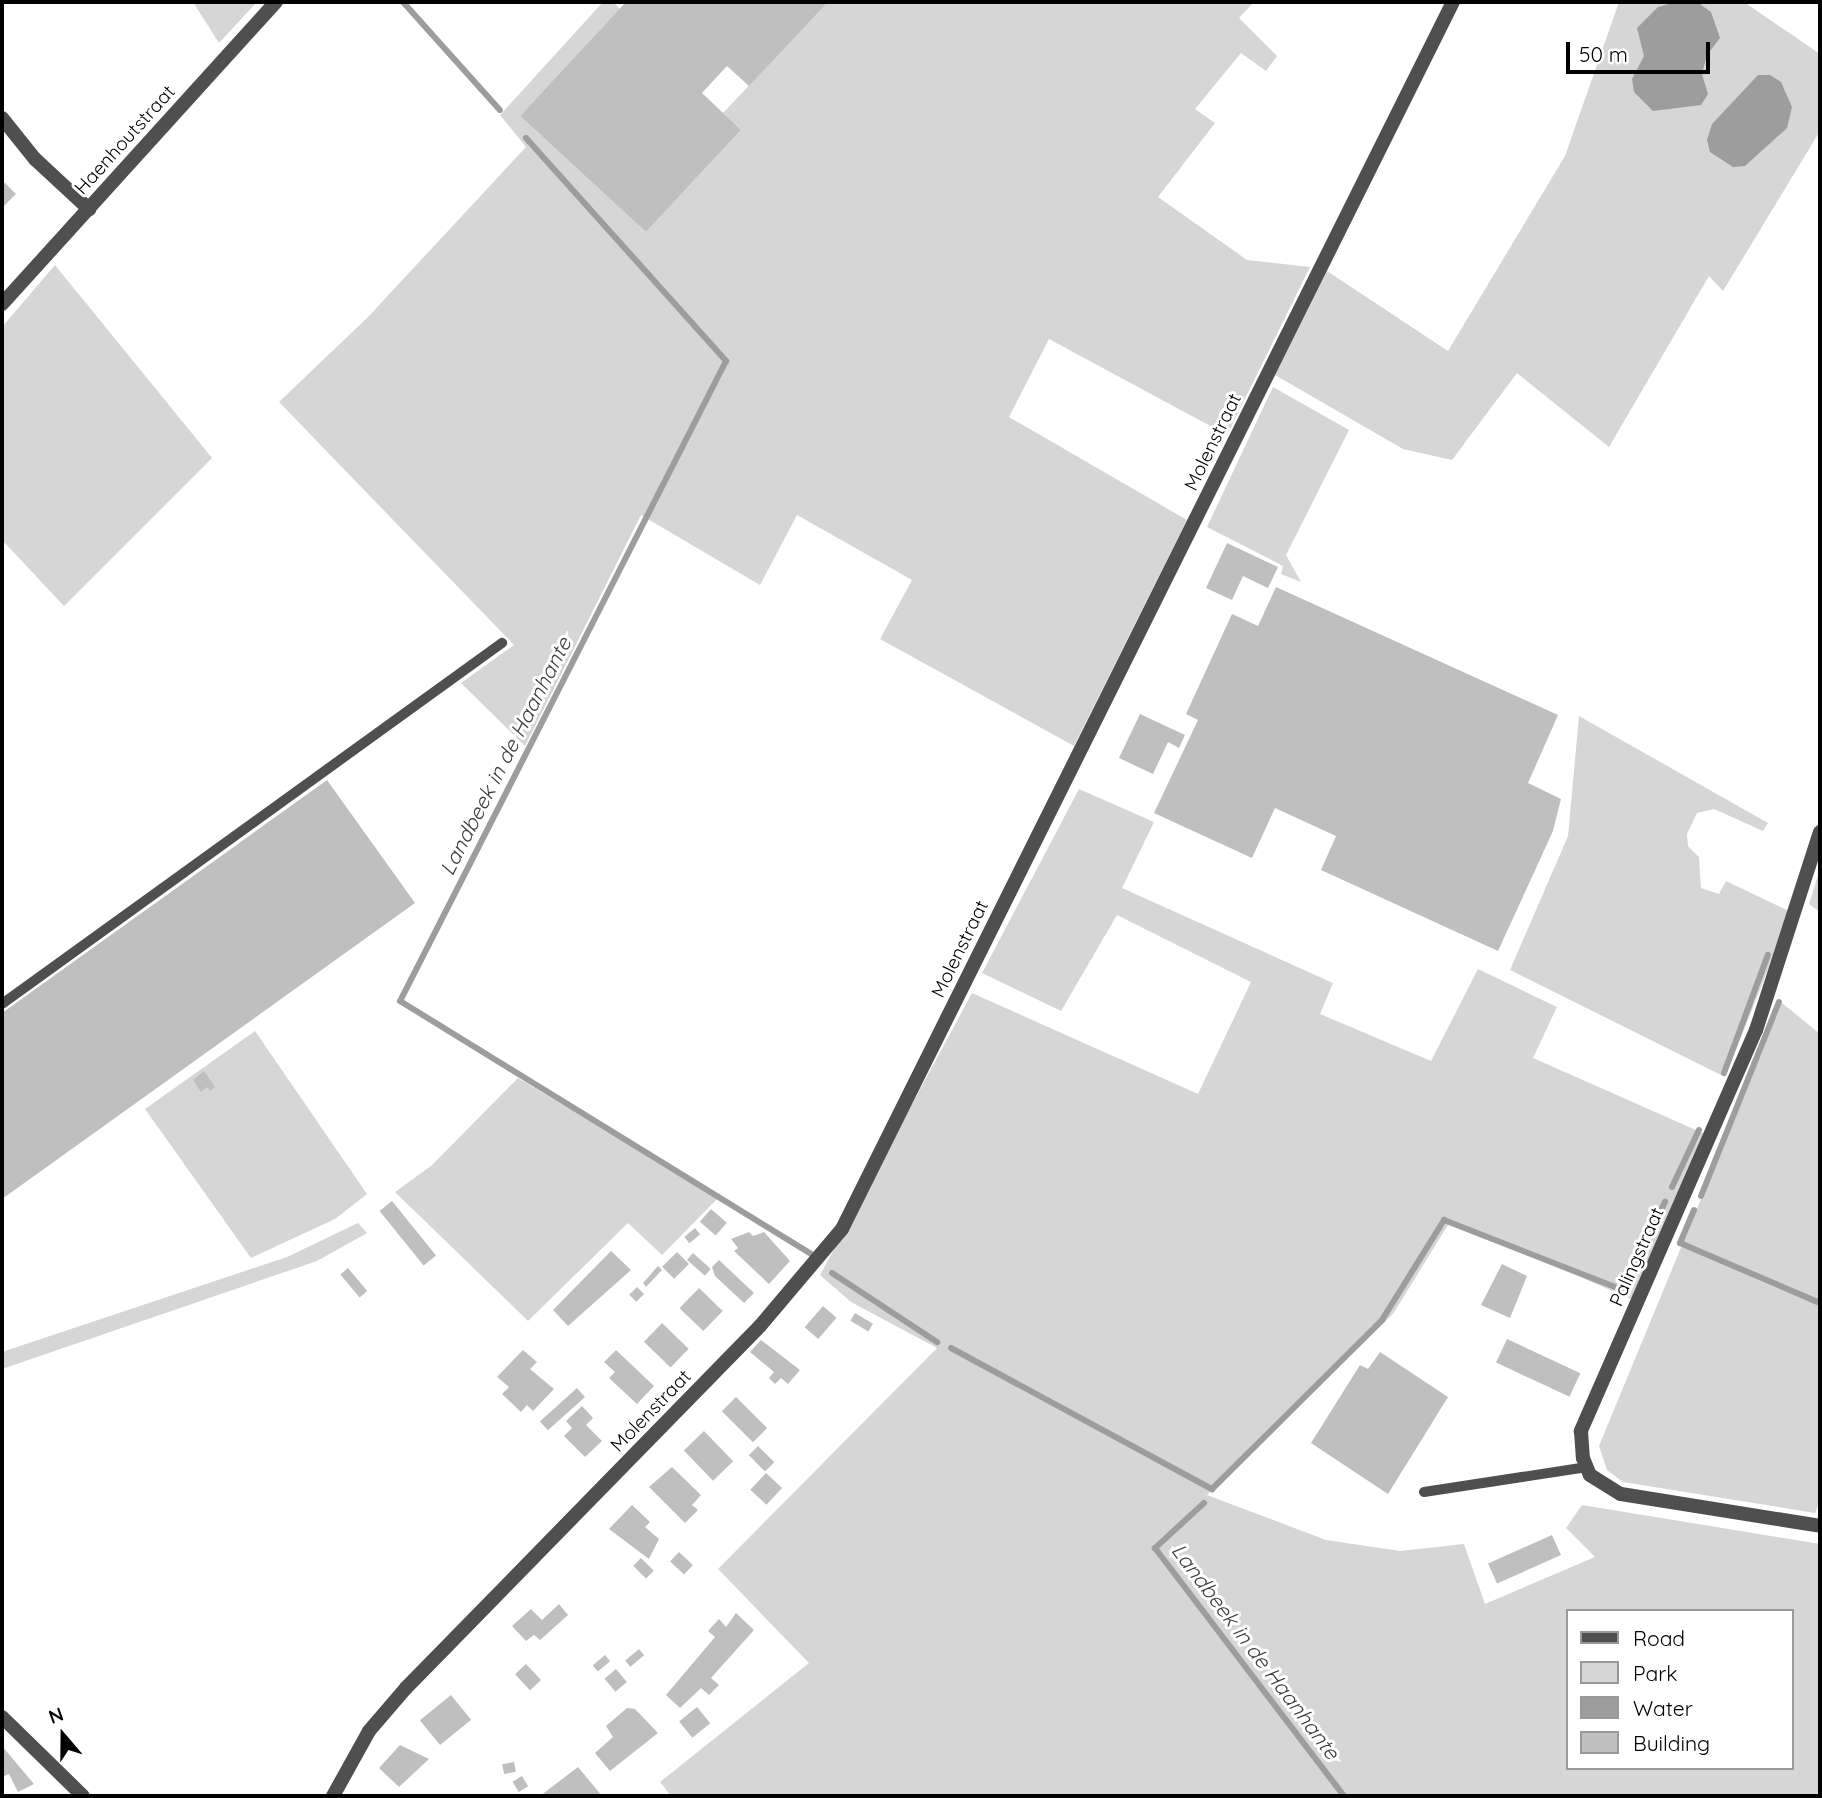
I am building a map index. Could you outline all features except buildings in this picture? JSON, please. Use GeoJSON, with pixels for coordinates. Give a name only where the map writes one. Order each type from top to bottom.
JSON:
{"type":"FeatureCollection","features":[{"type":"Feature","properties":{"kind":"street","name":"Haenhoutstraat"},"geometry":{"type":"LineString","coordinates":[[2,304],[276,2]]}},
{"type":"Feature","properties":{"kind":"street","name":"Molenstraat"},"geometry":{"type":"LineString","coordinates":[[333,1796],[369,1731],[406,1688],[760,1326],[842,1229],[1453,2]]}},
{"type":"Feature","properties":{"kind":"street"},"geometry":{"type":"LineString","coordinates":[[2,118],[35,159],[89,209]]}},
{"type":"Feature","properties":{"kind":"street","name":"Palingstraat"},"geometry":{"type":"LineString","coordinates":[[1587,1467],[1581,1431],[1756,1030],[1820,832]]}},
{"type":"Feature","properties":{"kind":"street"},"geometry":{"type":"LineString","coordinates":[[1587,1467],[1591,1475],[1622,1494],[1820,1526]]}},
{"type":"Feature","properties":{"kind":"street"},"geometry":{"type":"LineString","coordinates":[[2,1717],[83,1796]]}},
{"type":"Feature","properties":{"kind":"lane"},"geometry":{"type":"LineString","coordinates":[[2,1004],[502,643]]}},
{"type":"Feature","properties":{"kind":"lane"},"geometry":{"type":"LineString","coordinates":[[1424,1492],[1587,1467]]}},
{"type":"Feature","properties":{"kind":"green space"},"geometry":{"type":"Polygon","coordinates":[[[193,2],[257,2],[219,43],[193,2]]]}},
{"type":"Feature","properties":{"kind":"green space"},"geometry":{"type":"Polygon","coordinates":[[[603,2],[613,2],[620,9],[520,116],[646,232],[741,130],[723,113],[828,2],[1254,2],[1239,18],[1277,56],[1266,71],[1241,53],[1195,109],[1215,123],[1158,197],[1247,260],[1310,267],[1227,435],[1049,339],[1009,417],[1187,520],[1074,746],[880,639],[912,580],[797,515],[760,585],[641,515],[525,746],[461,683],[514,645],[279,402],[368,317],[526,147],[500,115],[603,2]]]}},
{"type":"Feature","properties":{"kind":"green space"},"geometry":{"type":"Polygon","coordinates":[[[1619,2],[1744,2],[1820,54],[1820,131],[1723,291],[1709,276],[1609,447],[1517,373],[1452,460],[1403,449],[1275,375],[1327,271],[1448,351],[1565,156],[1619,2]]]}},
{"type":"Feature","properties":{"kind":"green space"},"geometry":{"type":"Polygon","coordinates":[[[55,265],[212,458],[64,606],[2,540],[2,327],[55,265]]]}},
{"type":"Feature","properties":{"kind":"green space"},"geometry":{"type":"Polygon","coordinates":[[[1273,387],[1349,430],[1286,555],[1301,582],[1281,574],[1283,566],[1207,527],[1273,387]]]}},
{"type":"Feature","properties":{"kind":"green space"},"geometry":{"type":"Polygon","coordinates":[[[1579,716],[1768,823],[1763,831],[1714,809],[1697,813],[1687,834],[1688,846],[1699,857],[1701,888],[1719,894],[1726,881],[1791,912],[1725,1077],[1510,970],[1568,836],[1579,716]]]}},
{"type":"Feature","properties":{"kind":"green space"},"geometry":{"type":"Polygon","coordinates":[[[1079,789],[1154,822],[1122,888],[1333,983],[1320,1014],[1431,1061],[1478,969],[1557,1007],[1533,1058],[1705,1134],[1635,1301],[1451,1220],[1393,1314],[1207,1495],[1326,1540],[1400,1551],[1464,1544],[1485,1604],[1595,1557],[1566,1528],[1582,1505],[1820,1544],[1820,1796],[671,1796],[660,1782],[809,1663],[718,1569],[937,1348],[851,1302],[820,1275],[972,993],[1198,1094],[1251,982],[1117,915],[1061,1011],[982,973],[1079,789]]]}},
{"type":"Feature","properties":{"kind":"green space"},"geometry":{"type":"Polygon","coordinates":[[[1820,869],[1820,912],[1809,904],[1820,869]]]}},
{"type":"Feature","properties":{"kind":"green space"},"geometry":{"type":"Polygon","coordinates":[[[1782,1003],[1820,1034],[1820,1501],[1815,1513],[1623,1482],[1607,1470],[1599,1446],[1782,1003]]]}},
{"type":"Feature","properties":{"kind":"green space"},"geometry":{"type":"Polygon","coordinates":[[[255,1031],[367,1194],[335,1219],[251,1258],[145,1109],[255,1031]]]}},
{"type":"Feature","properties":{"kind":"green space"},"geometry":{"type":"Polygon","coordinates":[[[518,1078],[718,1198],[662,1255],[628,1223],[528,1321],[395,1192],[431,1166],[518,1078]]]}},
{"type":"Feature","properties":{"kind":"green space"},"geometry":{"type":"Polygon","coordinates":[[[358,1223],[367,1233],[317,1261],[2,1369],[2,1352],[287,1257],[358,1223]]]}},
{"type":"Feature","properties":{"kind":"water"},"geometry":{"type":"Polygon","coordinates":[[[1676,2],[1697,2],[1711,12],[1720,38],[1707,55],[1702,74],[1708,94],[1701,105],[1653,111],[1634,92],[1632,79],[1644,56],[1637,28],[1658,7],[1676,2]]]}},
{"type":"Feature","properties":{"kind":"water"},"geometry":{"type":"Polygon","coordinates":[[[1758,75],[1770,75],[1781,82],[1792,107],[1787,128],[1745,166],[1733,167],[1710,152],[1707,140],[1712,124],[1758,75]]]}},
{"type":"Feature","properties":{"kind":"waterway","name":"Landbeek in de Haanhante"},"geometry":{"type":"LineString","coordinates":[[403,2],[500,110]]}},
{"type":"Feature","properties":{"kind":"waterway","name":"Landbeek in de Haanhante"},"geometry":{"type":"LineString","coordinates":[[526,138],[726,361],[400,1001],[813,1255]]}},
{"type":"Feature","properties":{"kind":"waterway"},"geometry":{"type":"LineString","coordinates":[[1724,1073],[1768,955]]}},
{"type":"Feature","properties":{"kind":"waterway"},"geometry":{"type":"LineString","coordinates":[[1701,1196],[1779,1002]]}},
{"type":"Feature","properties":{"kind":"waterway"},"geometry":{"type":"LineString","coordinates":[[1672,1187],[1699,1130]]}},
{"type":"Feature","properties":{"kind":"waterway"},"geometry":{"type":"LineString","coordinates":[[951,1348],[1212,1489],[1382,1320],[1444,1220],[1623,1290],[1665,1202]]}},
{"type":"Feature","properties":{"kind":"waterway"},"geometry":{"type":"LineString","coordinates":[[1694,1210],[1680,1243],[1820,1303]]}},
{"type":"Feature","properties":{"kind":"waterway","name":"Landbeek in de Haanhante"},"geometry":{"type":"LineString","coordinates":[[832,1273],[937,1342]]}},
{"type":"Feature","properties":{"kind":"waterway","name":"Landbeek in de Haanhante"},"geometry":{"type":"LineString","coordinates":[[1204,1503],[1155,1548],[1344,1796]]}}]}
